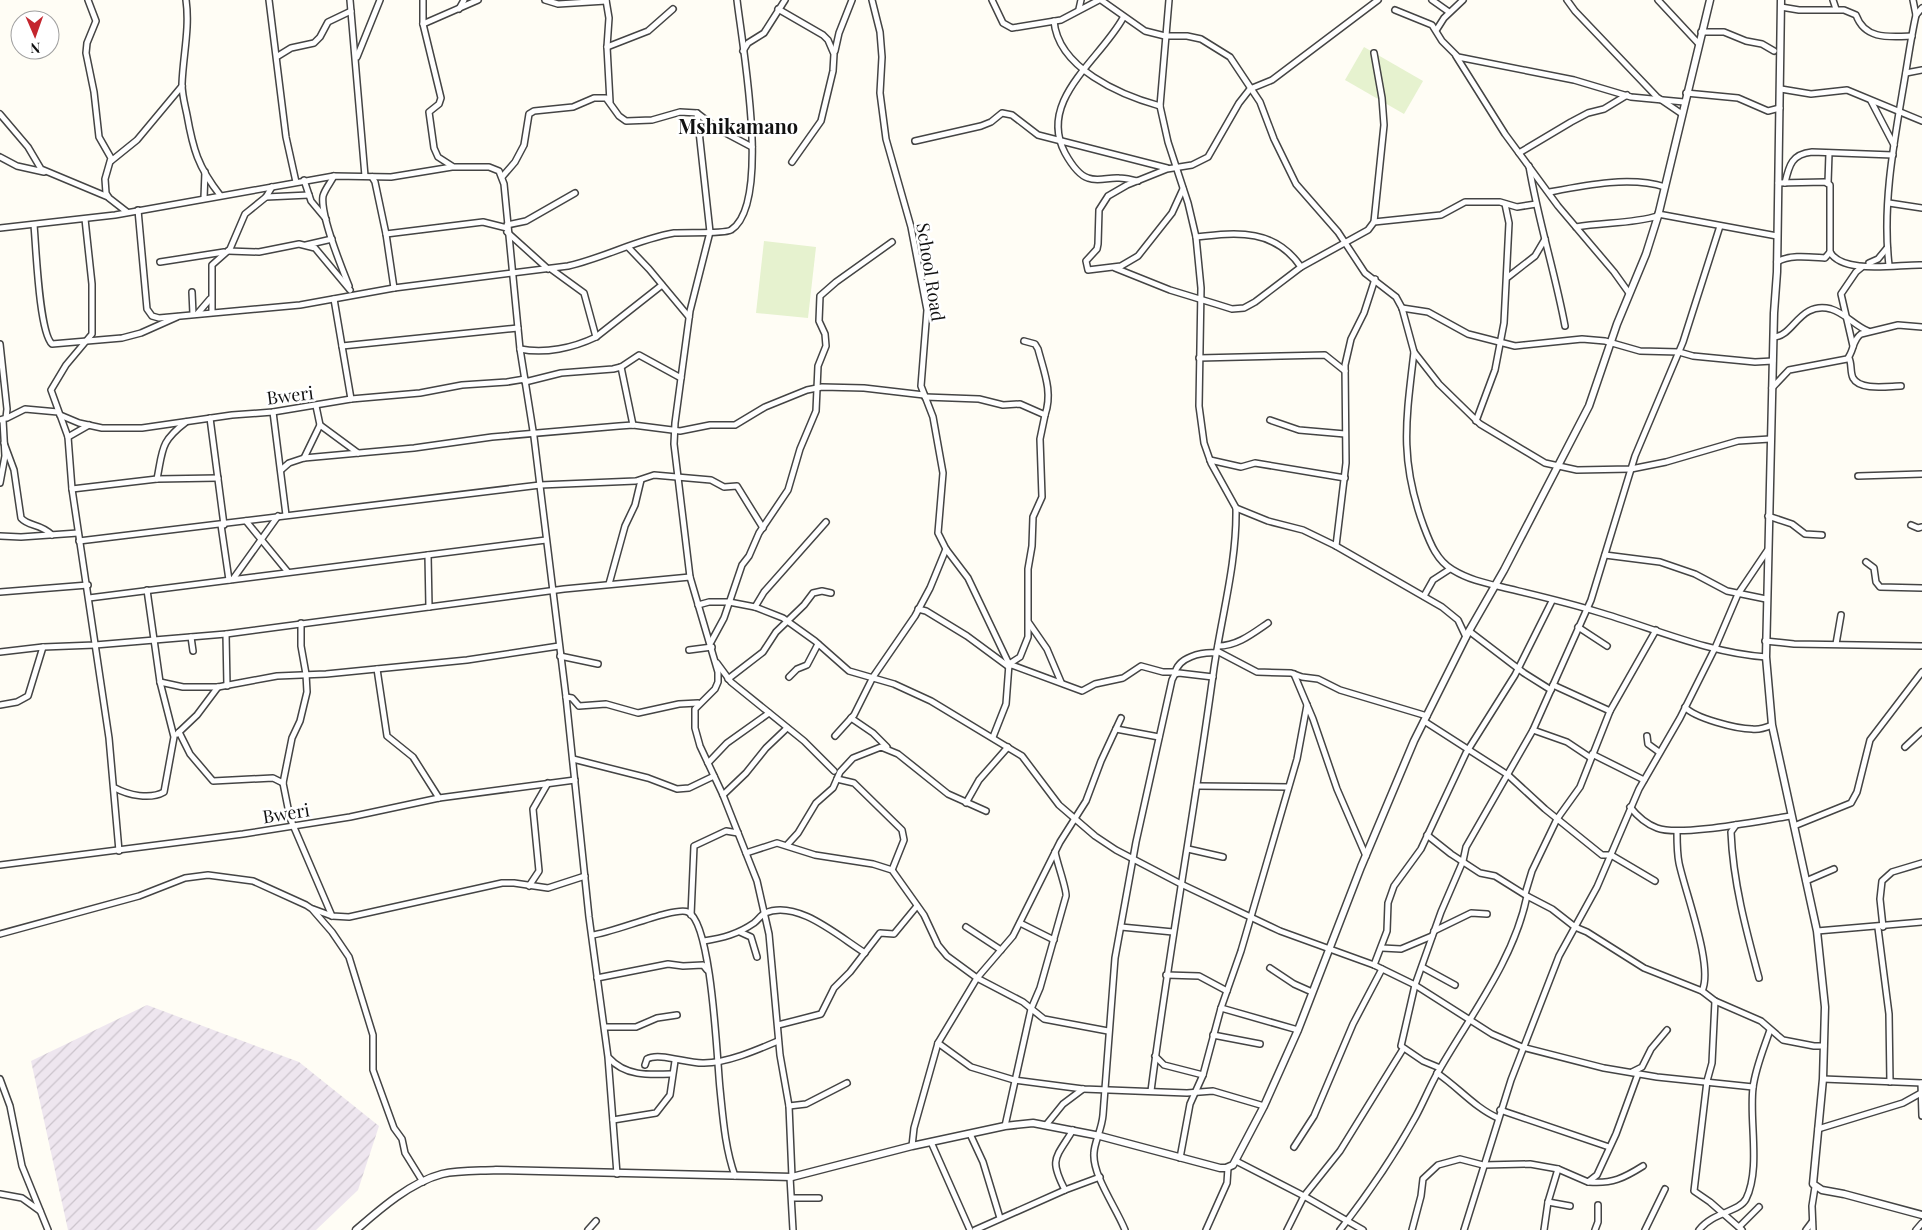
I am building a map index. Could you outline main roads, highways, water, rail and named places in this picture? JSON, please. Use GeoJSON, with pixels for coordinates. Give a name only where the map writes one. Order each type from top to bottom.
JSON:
{"type":"FeatureCollection","features":[{"type":"Feature","properties":{"kind":"district","name":"Mshikamano"},"geometry":{"type":"Point","coordinates":[738,125]}}]}
